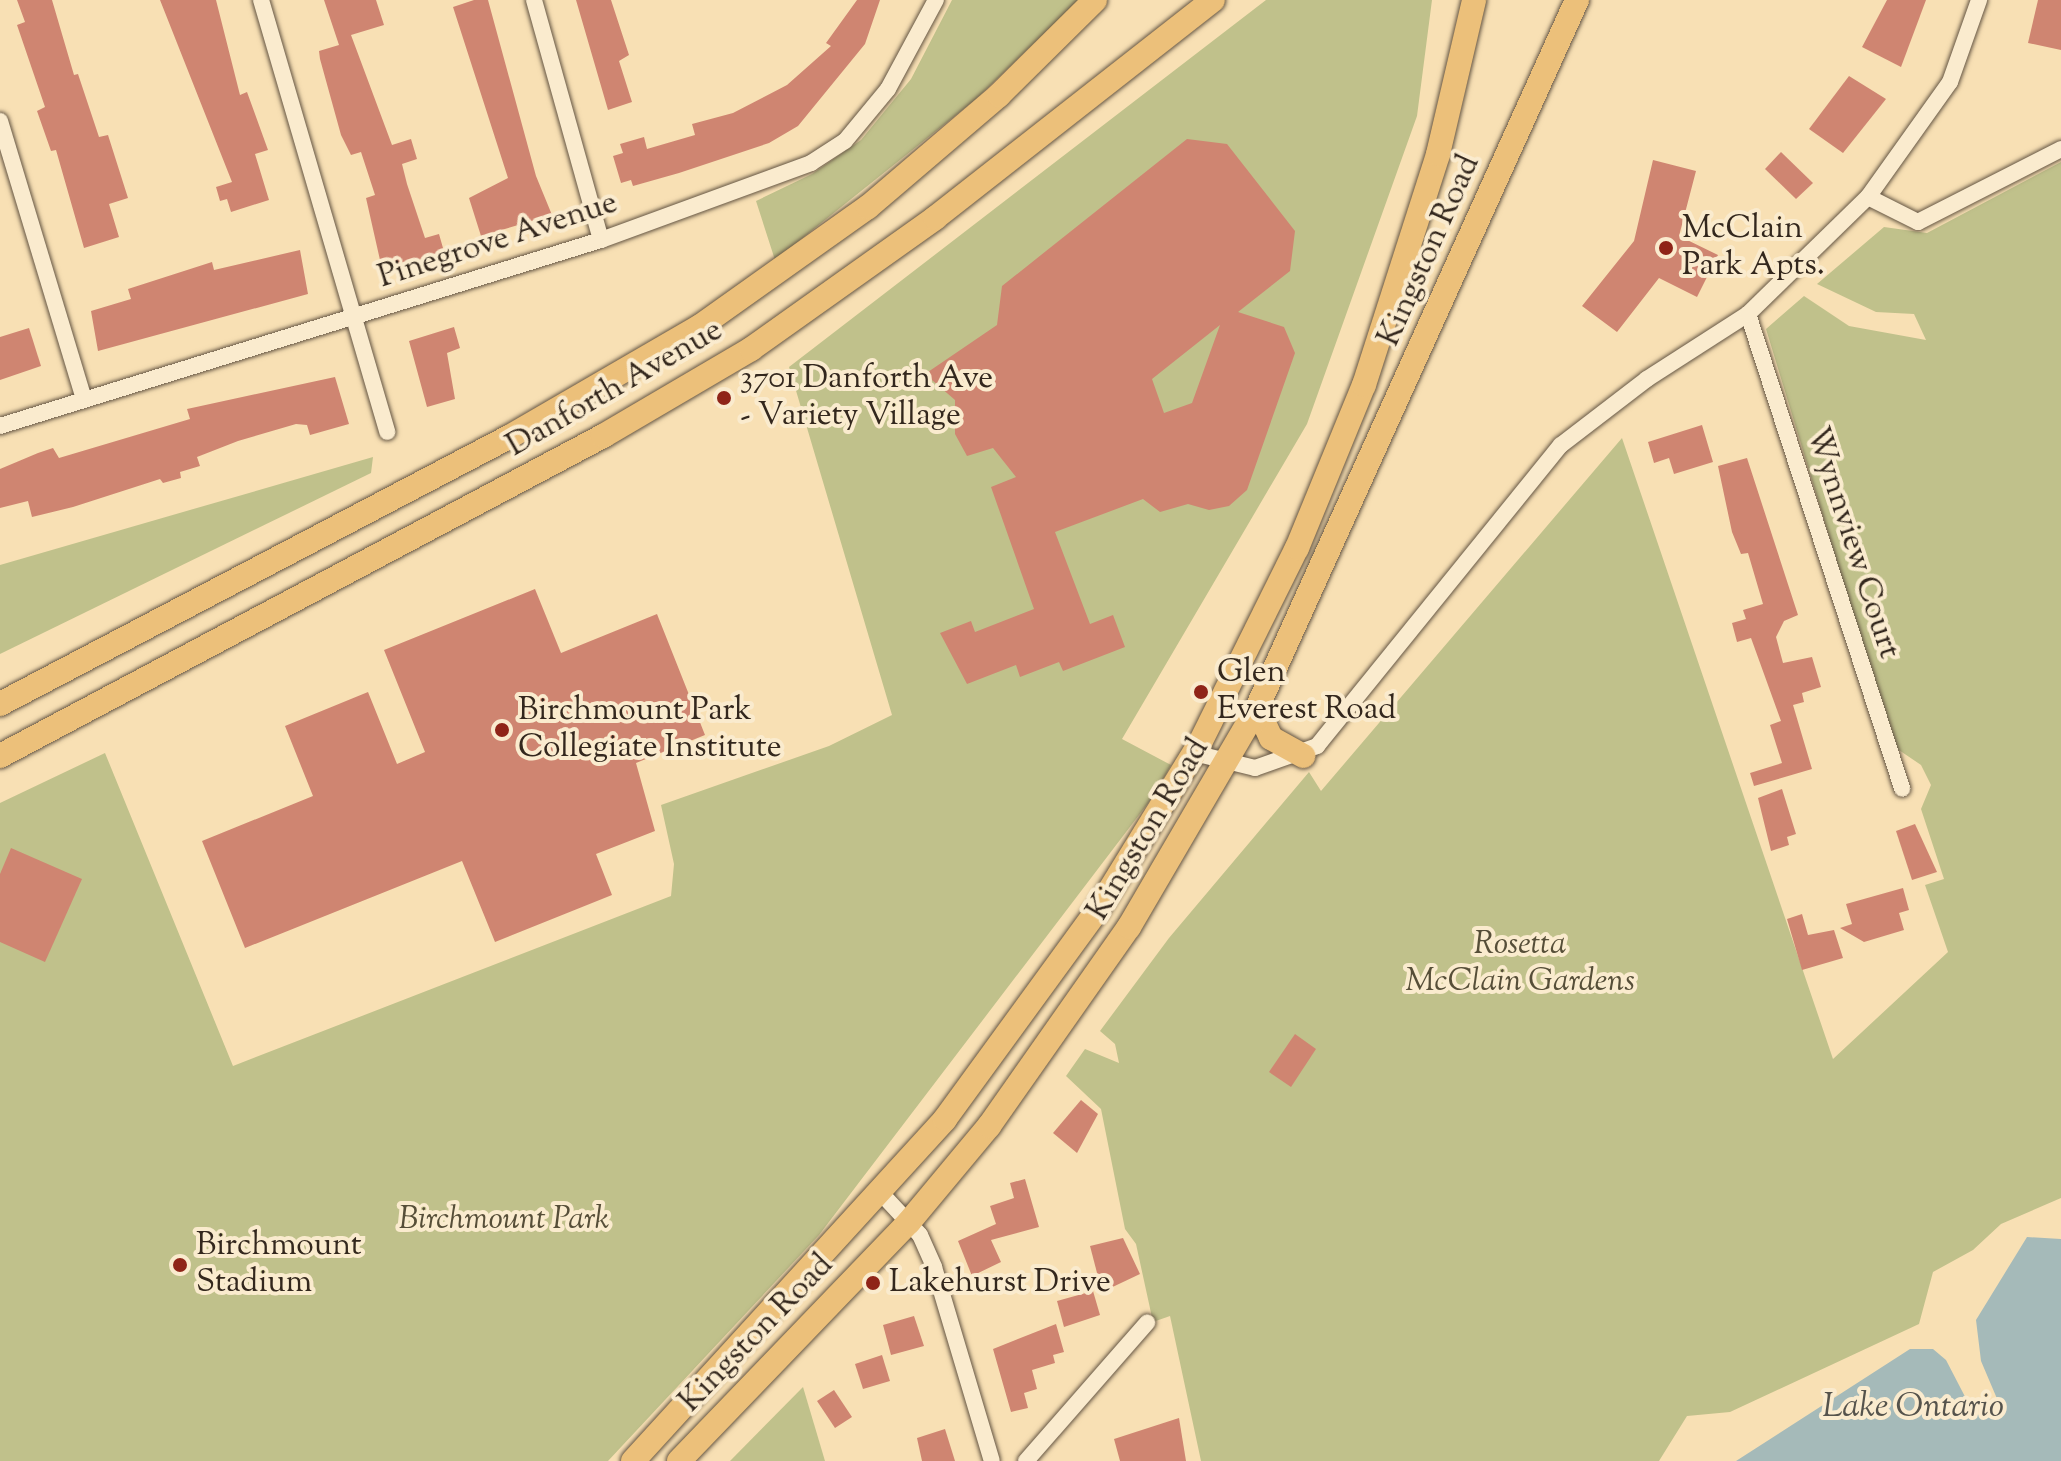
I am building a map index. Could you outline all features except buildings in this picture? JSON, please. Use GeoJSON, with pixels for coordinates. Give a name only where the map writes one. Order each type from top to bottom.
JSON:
{"type":"FeatureCollection","features":[{"type":"Feature","properties":{"kind":"main road","name":"Danforth Avenue"},"geometry":{"type":"LineString","coordinates":[[0,704],[522,430],[699,327],[868,207],[999,95],[1095,0]]}},
{"type":"Feature","properties":{"kind":"main road","name":"Danforth Avenue"},"geometry":{"type":"LineString","coordinates":[[0,756],[603,436],[741,355],[935,218],[1213,0]]}},
{"type":"Feature","properties":{"kind":"main road","name":"Kingston Road"},"geometry":{"type":"LineString","coordinates":[[633,1461],[881,1193],[1023,1016],[1194,753],[1297,548],[1364,385],[1438,154],[1474,0]]}},
{"type":"Feature","properties":{"kind":"main road","name":"Kingston Road"},"geometry":{"type":"LineString","coordinates":[[679,1461],[909,1222],[1071,1017],[1257,708],[1577,0]]}},
{"type":"Feature","properties":{"kind":"main road"},"geometry":{"type":"LineString","coordinates":[[1257,708],[1271,738],[1303,756]]}},
{"type":"Feature","properties":{"kind":"street"},"geometry":{"type":"LineString","coordinates":[[261,0],[387,432]]}},
{"type":"Feature","properties":{"kind":"street"},"geometry":{"type":"LineString","coordinates":[[534,0],[601,240]]}},
{"type":"Feature","properties":{"kind":"street","name":"Pinegrove Avenue"},"geometry":{"type":"LineString","coordinates":[[0,426],[601,240],[811,163],[845,141],[888,89],[936,0]]}},
{"type":"Feature","properties":{"kind":"street"},"geometry":{"type":"LineString","coordinates":[[1194,753],[1226,764],[1274,767],[1303,756],[1329,735],[1561,445],[1647,379],[1748,314],[1868,197],[1950,82],[1979,0]]}},
{"type":"Feature","properties":{"kind":"street"},"geometry":{"type":"LineString","coordinates":[[0,121],[84,400]]}},
{"type":"Feature","properties":{"kind":"street"},"geometry":{"type":"LineString","coordinates":[[1868,197],[1918,222],[2061,149]]}},
{"type":"Feature","properties":{"kind":"street","name":"Wynnview Court"},"geometry":{"type":"LineString","coordinates":[[1748,314],[1902,789]]}},
{"type":"Feature","properties":{"kind":"street"},"geometry":{"type":"LineString","coordinates":[[881,1193],[909,1222],[934,1267],[992,1461]]}},
{"type":"Feature","properties":{"kind":"street"},"geometry":{"type":"LineString","coordinates":[[1026,1461],[1147,1323]]}},
{"type":"Feature","properties":{"kind":"green space"},"geometry":{"type":"Polygon","coordinates":[[[952,0],[1079,0],[976,99],[775,260],[756,201],[812,174],[861,140],[911,79],[952,0]]]}},
{"type":"Feature","properties":{"kind":"green space","name":"Birchmount Park"},"geometry":{"type":"Polygon","coordinates":[[[1266,0],[1432,0],[1417,116],[1307,424],[1122,739],[1171,765],[1155,794],[819,1235],[608,1461],[0,1461],[0,803],[105,753],[233,1066],[671,896],[674,864],[661,805],[829,746],[892,715],[789,367],[1266,0]]]}},
{"type":"Feature","properties":{"kind":"green space","name":"Rosetta McClain Gardens"},"geometry":{"type":"Polygon","coordinates":[[[2061,162],[2061,1198],[2001,1224],[1973,1250],[1933,1272],[1919,1324],[1730,1412],[1687,1416],[1659,1461],[1201,1461],[1170,1316],[1153,1322],[1136,1244],[1125,1229],[1101,1109],[1066,1076],[1085,1049],[1119,1063],[1115,1044],[1100,1031],[1169,938],[1309,772],[1321,791],[1622,438],[1833,1059],[1948,952],[1925,885],[1944,879],[1921,809],[1931,785],[1921,765],[1893,746],[1766,329],[1804,296],[1849,326],[1926,340],[1914,314],[1876,312],[1817,284],[1884,227],[1927,233],[2061,162]]]}},
{"type":"Feature","properties":{"kind":"green space"},"geometry":{"type":"Polygon","coordinates":[[[373,457],[371,473],[0,654],[0,565],[373,457]]]}},
{"type":"Feature","properties":{"kind":"green space"},"geometry":{"type":"Polygon","coordinates":[[[803,1387],[825,1461],[730,1461],[803,1387]]]}},
{"type":"Feature","properties":{"kind":"water","name":"Lake Ontario"},"geometry":{"type":"Polygon","coordinates":[[[2027,1237],[2061,1239],[2061,1461],[1736,1461],[1910,1349],[1933,1349],[1946,1360],[1974,1414],[1988,1416],[1998,1401],[1981,1361],[1976,1320],[2027,1237]]]}},
{"type":"Feature","properties":{"kind":"place","name":"McClain Park Apts."},"geometry":{"type":"Point","coordinates":[1666,248]}},
{"type":"Feature","properties":{"kind":"place","name":"3701 Danforth Ave - Variety Village"},"geometry":{"type":"Point","coordinates":[724,398]}},
{"type":"Feature","properties":{"kind":"place","name":"Glen Everest Road"},"geometry":{"type":"Point","coordinates":[1201,692]}},
{"type":"Feature","properties":{"kind":"place","name":"Birchmount Park Collegiate Institute"},"geometry":{"type":"Point","coordinates":[502,730]}},
{"type":"Feature","properties":{"kind":"place","name":"Birchmount Stadium"},"geometry":{"type":"Point","coordinates":[180,1265]}},
{"type":"Feature","properties":{"kind":"place","name":"Lakehurst Drive"},"geometry":{"type":"Point","coordinates":[873,1283]}}]}
